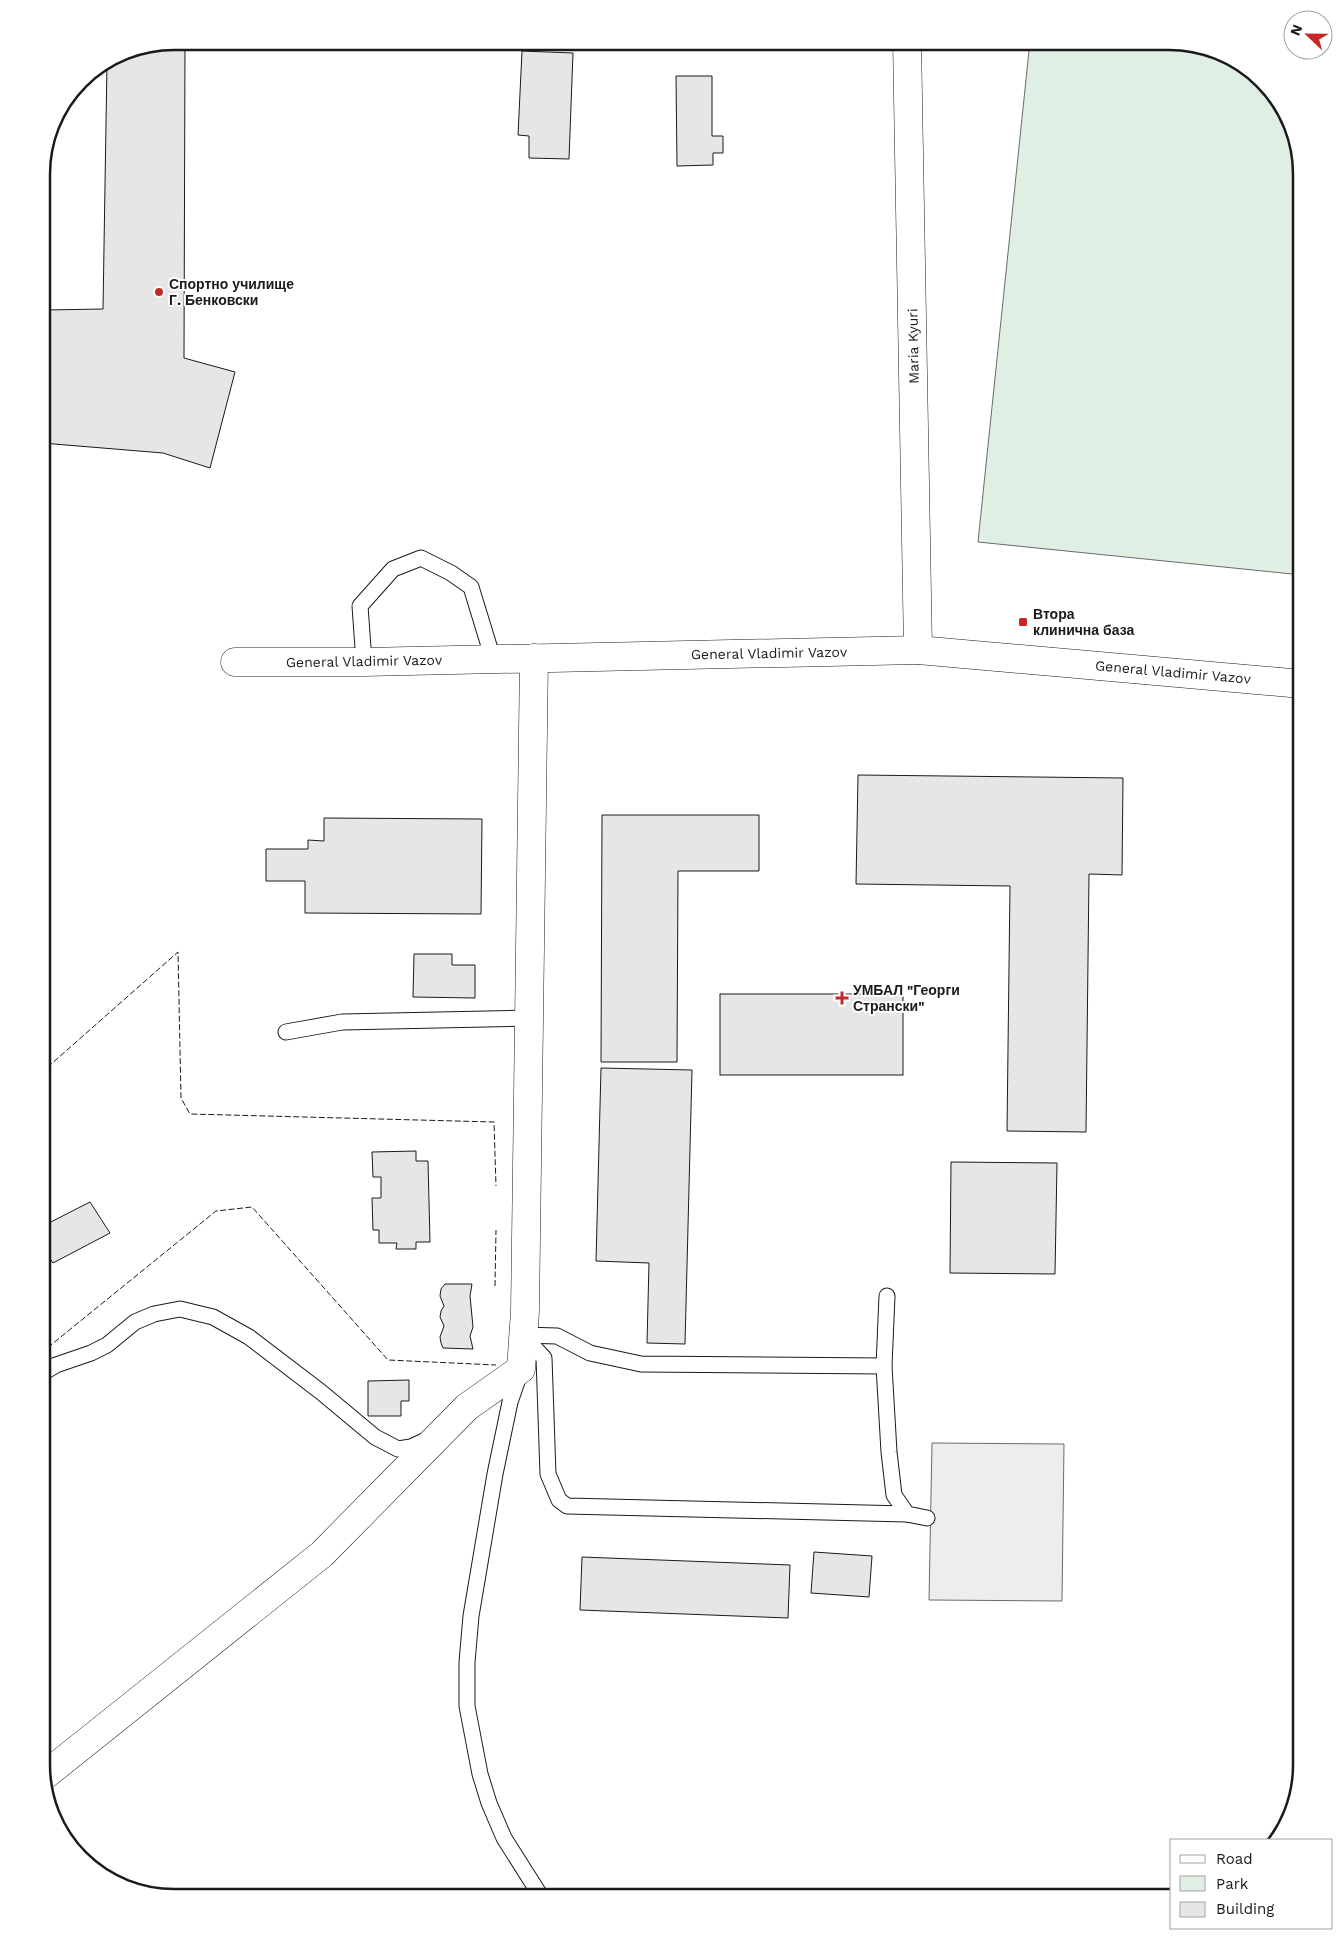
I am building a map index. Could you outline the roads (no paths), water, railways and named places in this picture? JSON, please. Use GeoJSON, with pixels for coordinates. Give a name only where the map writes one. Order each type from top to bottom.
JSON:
{"type":"FeatureCollection","features":[{"type":"Feature","properties":{"kind":"street","name":"Maria Kyuri"},"geometry":{"type":"LineString","coordinates":[[907,50],[918,650]]}},
{"type":"Feature","properties":{"kind":"street","name":"General Vladimir Vazov"},"geometry":{"type":"LineString","coordinates":[[235,662],[364,662],[918,650],[1293,683]]}},
{"type":"Feature","properties":{"kind":"street"},"geometry":{"type":"LineString","coordinates":[[50,1771],[322,1554],[467,1408],[521,1369],[529,1018],[534,658]]}},
{"type":"Feature","properties":{"kind":"lane"},"geometry":{"type":"LineString","coordinates":[[364,662],[360,606],[393,569],[421,558],[451,573],[471,587],[493,659]]}},
{"type":"Feature","properties":{"kind":"lane"},"geometry":{"type":"LineString","coordinates":[[286,1032],[342,1022],[529,1018]]}},
{"type":"Feature","properties":{"kind":"lane"},"geometry":{"type":"LineString","coordinates":[[887,1296],[884,1366],[889,1452],[894,1495],[907,1514]]}},
{"type":"Feature","properties":{"kind":"lane"},"geometry":{"type":"LineString","coordinates":[[50,1369],[108,1345],[135,1322],[154,1314],[180,1308],[213,1317],[249,1337],[321,1392],[375,1437],[384,1442],[398,1448],[411,1447],[444,1432]]}},
{"type":"Feature","properties":{"kind":"lane"},"geometry":{"type":"LineString","coordinates":[[523,1335],[557,1336],[590,1354],[641,1364],[884,1366]]}},
{"type":"Feature","properties":{"kind":"lane"},"geometry":{"type":"LineString","coordinates":[[523,1335],[544,1358],[548,1474],[559,1500],[567,1506],[907,1514],[927,1518]]}},
{"type":"Feature","properties":{"kind":"lane"},"geometry":{"type":"LineString","coordinates":[[521,1369],[510,1402],[497,1465],[471,1616],[467,1662],[467,1706],[480,1774],[490,1802],[504,1838],[536,1889]]}},
{"type":"Feature","properties":{"kind":"place","name":"Спортно училище Г. Бенковски"},"geometry":{"type":"Point","coordinates":[159,292]}},
{"type":"Feature","properties":{"kind":"place","name":"Втора клинична база"},"geometry":{"type":"Point","coordinates":[1023,622]}},
{"type":"Feature","properties":{"kind":"place","name":"УМБАЛ \"Георги Странски\""},"geometry":{"type":"Point","coordinates":[842,998]}}]}
